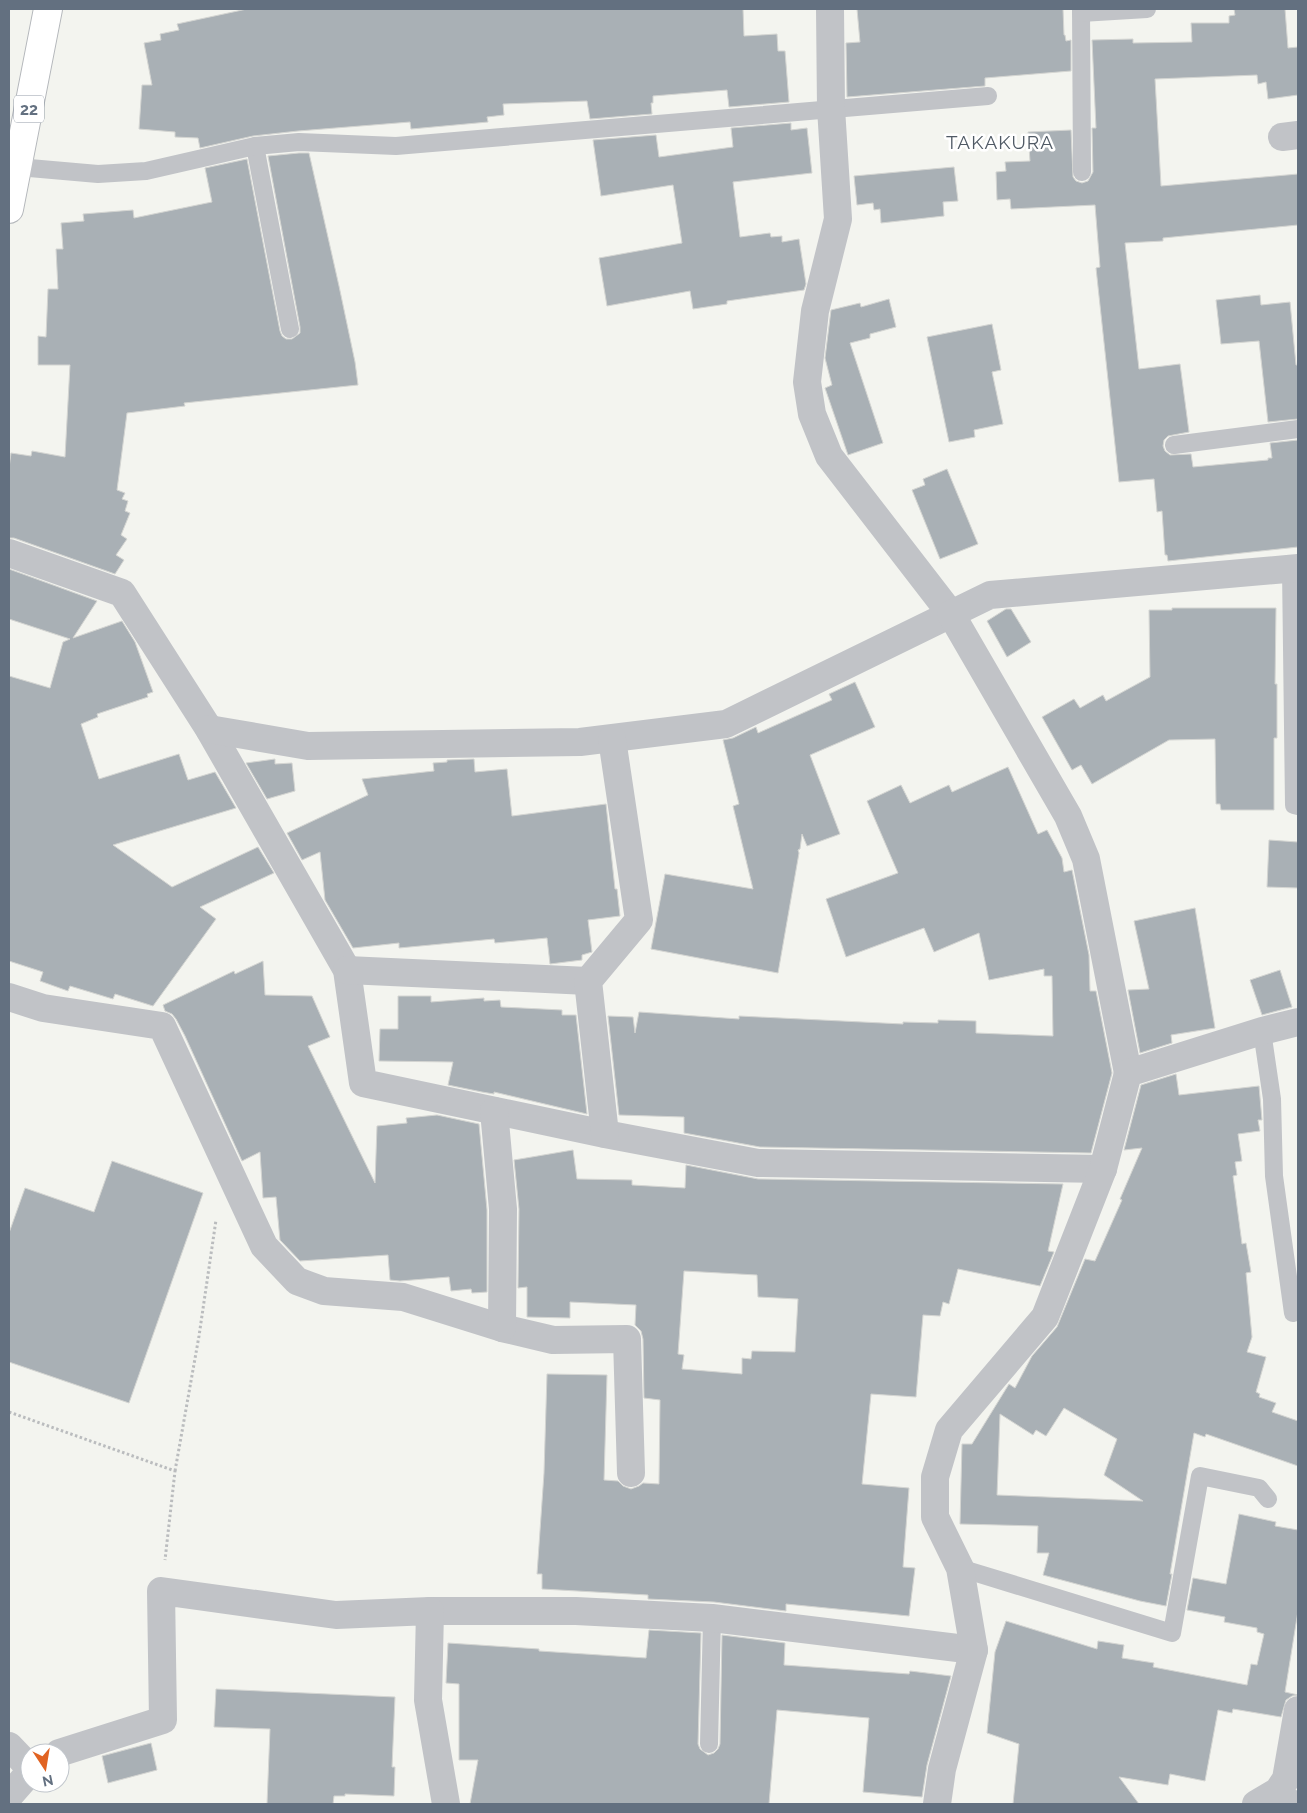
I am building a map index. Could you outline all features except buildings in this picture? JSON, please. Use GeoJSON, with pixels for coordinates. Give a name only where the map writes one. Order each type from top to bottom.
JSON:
{"type":"FeatureCollection","features":[{"type":"Feature","properties":{"kind":"main road","name":"22"},"geometry":{"type":"LineString","coordinates":[[9,209],[48,9]]}},
{"type":"Feature","properties":{"kind":"street"},"geometry":{"type":"LineString","coordinates":[[830,9],[831,108],[838,219],[814,311],[807,382],[812,414],[829,456],[951,614],[1068,816],[1086,859],[1128,1073],[1103,1169],[1044,1317],[949,1430],[935,1477],[935,1517],[960,1568],[974,1650],[942,1769],[937,1804]]}},
{"type":"Feature","properties":{"kind":"street"},"geometry":{"type":"LineString","coordinates":[[9,553],[122,593],[209,729],[347,970],[363,1083],[605,1134],[758,1163],[1103,1169]]}},
{"type":"Feature","properties":{"kind":"street"},"geometry":{"type":"LineString","coordinates":[[209,729],[308,746],[580,742],[726,724],[990,595],[1294,568]]}},
{"type":"Feature","properties":{"kind":"street"},"geometry":{"type":"LineString","coordinates":[[605,1134],[588,981],[639,920],[612,738]]}},
{"type":"Feature","properties":{"kind":"street"},"geometry":{"type":"LineString","coordinates":[[347,970],[588,981]]}},
{"type":"Feature","properties":{"kind":"street"},"geometry":{"type":"LineString","coordinates":[[9,997],[43,1008],[162,1026],[264,1246],[298,1281],[324,1291],[403,1297],[502,1328],[553,1340],[627,1339],[632,1473]]}},
{"type":"Feature","properties":{"kind":"street"},"geometry":{"type":"LineString","coordinates":[[1128,1073],[1262,1031],[1298,1022]]}},
{"type":"Feature","properties":{"kind":"street"},"geometry":{"type":"LineString","coordinates":[[494,1111],[503,1209],[502,1328]]}},
{"type":"Feature","properties":{"kind":"street"},"geometry":{"type":"LineString","coordinates":[[70,1750],[163,1720],[161,1591],[336,1615],[430,1611],[576,1611],[712,1618],[974,1650]]}},
{"type":"Feature","properties":{"kind":"street"},"geometry":{"type":"LineString","coordinates":[[430,1611],[428,1700],[446,1804]]}},
{"type":"Feature","properties":{"kind":"street"},"geometry":{"type":"LineString","coordinates":[[1277,1799],[1286,1779],[1298,1710]]}},
{"type":"Feature","properties":{"kind":"street"},"geometry":{"type":"LineString","coordinates":[[9,1746],[20,1758]]}},
{"type":"Feature","properties":{"kind":"street"},"geometry":{"type":"LineString","coordinates":[[9,1796],[20,1783]]}},
{"type":"Feature","properties":{"kind":"lane"},"geometry":{"type":"LineString","coordinates":[[1082,172],[1081,11],[1147,9]]}},
{"type":"Feature","properties":{"kind":"lane"},"geometry":{"type":"LineString","coordinates":[[18,167],[98,174],[146,171],[254,146],[300,142],[396,146],[988,96]]}},
{"type":"Feature","properties":{"kind":"lane"},"geometry":{"type":"LineString","coordinates":[[254,146],[290,329]]}},
{"type":"Feature","properties":{"kind":"lane"},"geometry":{"type":"LineString","coordinates":[[1174,445],[1298,429]]}},
{"type":"Feature","properties":{"kind":"lane"},"geometry":{"type":"LineString","coordinates":[[1294,568],[1294,805],[1298,806]]}},
{"type":"Feature","properties":{"kind":"lane"},"geometry":{"type":"LineString","coordinates":[[1262,1031],[1272,1099],[1274,1176],[1292,1267],[1293,1313]]}},
{"type":"Feature","properties":{"kind":"lane"},"geometry":{"type":"LineString","coordinates":[[960,1568],[1172,1633],[1200,1476],[1259,1488],[1268,1499]]}},
{"type":"Feature","properties":{"kind":"lane"},"geometry":{"type":"LineString","coordinates":[[709,1744],[712,1618]]}},
{"type":"Feature","properties":{"kind":"path"},"geometry":{"type":"LineString","coordinates":[[161,1591],[175,1471],[199,1336],[217,1218]]}},
{"type":"Feature","properties":{"kind":"path"},"geometry":{"type":"LineString","coordinates":[[9,1412],[175,1471]]}},
{"type":"Feature","properties":{"kind":"district","name":"TAKAKURA"},"geometry":{"type":"Point","coordinates":[1000,142]}}]}
